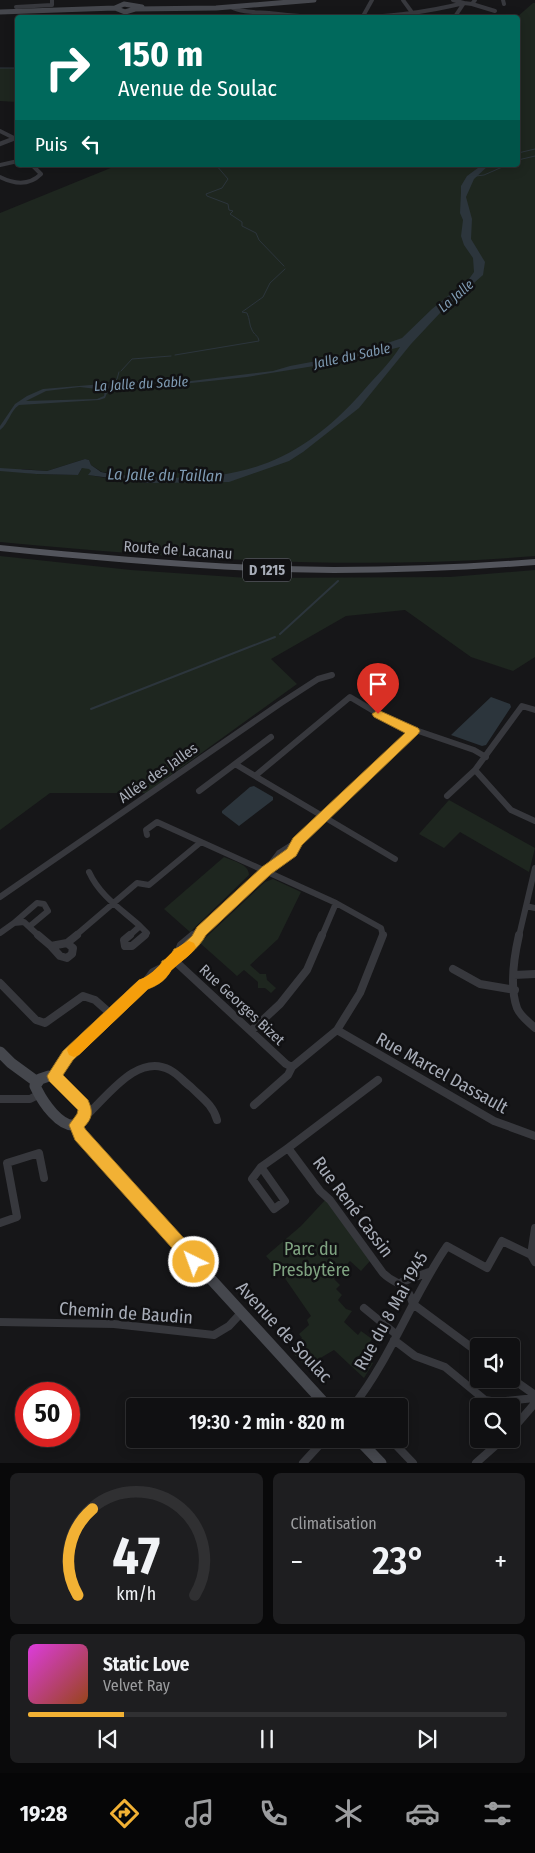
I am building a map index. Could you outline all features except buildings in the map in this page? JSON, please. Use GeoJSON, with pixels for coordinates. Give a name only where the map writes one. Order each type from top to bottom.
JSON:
{"type":"FeatureCollection","features":[{"type":"Feature","properties":{"kind":"main road"},"geometry":{"type":"LineString","coordinates":[[0,12],[115,8],[124,12],[136,8],[198,7],[301,0]]}},
{"type":"Feature","properties":{"kind":"main road"},"geometry":{"type":"LineString","coordinates":[[115,8],[118,4],[125,3],[136,8],[231,7],[314,0]]}},
{"type":"Feature","properties":{"kind":"main road","name":"Route de Lacanau"},"geometry":{"type":"LineString","coordinates":[[0,548],[162,563],[274,570],[402,571],[535,562]]}},
{"type":"Feature","properties":{"kind":"main road"},"geometry":{"type":"LineString","coordinates":[[0,1052],[11,1063],[37,1082]]}},
{"type":"Feature","properties":{"kind":"main road"},"geometry":{"type":"LineString","coordinates":[[38,1095],[35,1086],[37,1082],[43,1077],[54,1076],[83,1105],[85,1113],[81,1121],[76,1125]]}},
{"type":"Feature","properties":{"kind":"main road","name":"Avenue de Soulac"},"geometry":{"type":"LineString","coordinates":[[38,1095],[65,1124],[76,1125],[80,1134],[92,1149],[321,1398]]}},
{"type":"Feature","properties":{"kind":"main road"},"geometry":{"type":"LineString","coordinates":[[367,1448],[381,1463]]}},
{"type":"Feature","properties":{"kind":"street"},"geometry":{"type":"LineString","coordinates":[[12,0],[17,8],[52,6],[52,0]]}},
{"type":"Feature","properties":{"kind":"street"},"geometry":{"type":"LineString","coordinates":[[363,15],[372,0]]}},
{"type":"Feature","properties":{"kind":"street"},"geometry":{"type":"LineString","coordinates":[[403,0],[414,15]]}},
{"type":"Feature","properties":{"kind":"street"},"geometry":{"type":"LineString","coordinates":[[453,0],[495,11]]}},
{"type":"Feature","properties":{"kind":"street"},"geometry":{"type":"LineString","coordinates":[[472,4],[475,0]]}},
{"type":"Feature","properties":{"kind":"street"},"geometry":{"type":"LineString","coordinates":[[383,15],[464,3]]}},
{"type":"Feature","properties":{"kind":"street"},"geometry":{"type":"LineString","coordinates":[[456,15],[464,3]]}},
{"type":"Feature","properties":{"kind":"street"},"geometry":{"type":"LineString","coordinates":[[231,7],[284,15]]}},
{"type":"Feature","properties":{"kind":"street"},"geometry":{"type":"LineString","coordinates":[[365,12],[371,15]]}},
{"type":"Feature","properties":{"kind":"street"},"geometry":{"type":"LineString","coordinates":[[0,131],[15,138]]}},
{"type":"Feature","properties":{"kind":"street"},"geometry":{"type":"LineString","coordinates":[[0,144],[15,138]]}},
{"type":"Feature","properties":{"kind":"street"},"geometry":{"type":"LineString","coordinates":[[0,165],[15,161]]}},
{"type":"Feature","properties":{"kind":"street"},"geometry":{"type":"LineString","coordinates":[[0,177],[10,183],[17,184],[32,181],[41,174],[34,167]]}},
{"type":"Feature","properties":{"kind":"street","name":"Allée des Jalles"},"geometry":{"type":"LineString","coordinates":[[0,898],[281,703],[318,679],[332,675]]}},
{"type":"Feature","properties":{"kind":"street"},"geometry":{"type":"LineString","coordinates":[[255,776],[350,697],[392,722],[414,731],[488,754]]}},
{"type":"Feature","properties":{"kind":"street"},"geometry":{"type":"LineString","coordinates":[[447,796],[475,770],[522,706],[535,710]]}},
{"type":"Feature","properties":{"kind":"street"},"geometry":{"type":"LineString","coordinates":[[54,1076],[65,1058],[144,984],[153,981],[167,965],[174,961],[179,953],[183,952],[197,940],[202,931],[266,870],[292,853],[298,841],[414,731]]}},
{"type":"Feature","properties":{"kind":"street"},"geometry":{"type":"LineString","coordinates":[[199,791],[271,737]]}},
{"type":"Feature","properties":{"kind":"street"},"geometry":{"type":"LineString","coordinates":[[235,764],[395,859]]}},
{"type":"Feature","properties":{"kind":"street"},"geometry":{"type":"LineString","coordinates":[[475,770],[510,810],[535,821]]}},
{"type":"Feature","properties":{"kind":"street"},"geometry":{"type":"LineString","coordinates":[[147,835],[146,830],[157,822],[336,903],[381,928],[383,935],[360,993],[337,1030],[292,1067],[288,1075],[254,1105]]}},
{"type":"Feature","properties":{"kind":"street"},"geometry":{"type":"LineString","coordinates":[[51,946],[67,943],[137,883],[150,885],[201,842]]}},
{"type":"Feature","properties":{"kind":"street"},"geometry":{"type":"LineString","coordinates":[[535,868],[526,906],[514,975],[518,1009],[535,1028]]}},
{"type":"Feature","properties":{"kind":"street"},"geometry":{"type":"LineString","coordinates":[[89,872],[93,883],[140,926]]}},
{"type":"Feature","properties":{"kind":"street"},"geometry":{"type":"LineString","coordinates":[[251,1031],[280,1004],[307,970],[336,903]]}},
{"type":"Feature","properties":{"kind":"street"},"geometry":{"type":"LineString","coordinates":[[0,933],[37,904],[44,904],[48,911],[30,926]]}},
{"type":"Feature","properties":{"kind":"street"},"geometry":{"type":"LineString","coordinates":[[526,906],[535,908]]}},
{"type":"Feature","properties":{"kind":"street"},"geometry":{"type":"LineString","coordinates":[[14,923],[24,922],[60,956],[67,958],[72,954],[73,948],[67,943]]}},
{"type":"Feature","properties":{"kind":"street","name":"Rue Georges Bizet"},"geometry":{"type":"LineString","coordinates":[[174,961],[286,1064],[292,1067]]}},
{"type":"Feature","properties":{"kind":"street"},"geometry":{"type":"LineString","coordinates":[[453,969],[480,984],[515,990]]}},
{"type":"Feature","properties":{"kind":"street"},"geometry":{"type":"LineString","coordinates":[[514,975],[535,974]]}},
{"type":"Feature","properties":{"kind":"street"},"geometry":{"type":"LineString","coordinates":[[0,983],[36,1020],[45,1022],[54,1018],[74,1000],[83,996],[95,1000],[112,1015]]}},
{"type":"Feature","properties":{"kind":"street","name":"Rue Marcel Dassault"},"geometry":{"type":"LineString","coordinates":[[337,1030],[494,1121],[535,1136]]}},
{"type":"Feature","properties":{"kind":"street"},"geometry":{"type":"LineString","coordinates":[[85,1113],[90,1112],[130,1076],[149,1065],[166,1067],[173,1071],[214,1109],[217,1120]]}},
{"type":"Feature","properties":{"kind":"street"},"geometry":{"type":"LineString","coordinates":[[261,1168],[285,1201],[274,1209],[252,1179],[261,1168],[378,1080]]}},
{"type":"Feature","properties":{"kind":"street"},"geometry":{"type":"LineString","coordinates":[[0,1099],[30,1099],[38,1095]]}},
{"type":"Feature","properties":{"kind":"street","name":"Rue René Cassin"},"geometry":{"type":"LineString","coordinates":[[288,1148],[320,1191],[330,1200],[385,1275],[402,1282]]}},
{"type":"Feature","properties":{"kind":"street"},"geometry":{"type":"LineString","coordinates":[[0,1223],[17,1217],[6,1163],[39,1153],[44,1178]]}},
{"type":"Feature","properties":{"kind":"street"},"geometry":{"type":"LineString","coordinates":[[533,1258],[535,1228]]}},
{"type":"Feature","properties":{"kind":"street","name":"Rue du 8 Mai 1945"},"geometry":{"type":"LineString","coordinates":[[361,1398],[395,1338],[429,1272],[447,1246],[487,1268],[502,1241],[533,1258]]}},
{"type":"Feature","properties":{"kind":"street"},"geometry":{"type":"LineString","coordinates":[[429,1272],[402,1282],[410,1291],[413,1304],[470,1346]]}},
{"type":"Feature","properties":{"kind":"street"},"geometry":{"type":"LineString","coordinates":[[364,1308],[415,1356],[446,1366],[485,1400],[498,1404],[521,1397],[535,1397]]}},
{"type":"Feature","properties":{"kind":"street","name":"Chemin de Baudin"},"geometry":{"type":"LineString","coordinates":[[0,1322],[114,1324],[214,1335],[223,1332],[241,1313]]}},
{"type":"Feature","properties":{"kind":"street"},"geometry":{"type":"LineString","coordinates":[[520,1385],[535,1397]]}},
{"type":"Feature","properties":{"kind":"street"},"geometry":{"type":"LineString","coordinates":[[520,1420],[535,1403]]}},
{"type":"Feature","properties":{"kind":"street"},"geometry":{"type":"LineString","coordinates":[[303,1463],[316,1448]]}},
{"type":"Feature","properties":{"kind":"street"},"geometry":{"type":"LineString","coordinates":[[399,1448],[413,1463]]}},
{"type":"Feature","properties":{"kind":"street"},"geometry":{"type":"LineString","coordinates":[[476,1463],[492,1448]]}},
{"type":"Feature","properties":{"kind":"green space"},"geometry":{"type":"Polygon","coordinates":[[[535,3],[535,556],[401,563],[334,563],[201,558],[0,542],[0,213],[113,167],[520,167],[519,15],[535,3]],[[85,459],[47,471],[22,469],[20,472],[78,475],[82,468],[89,468],[91,471],[89,475],[117,480],[126,475],[102,472],[91,465],[89,460],[85,459]]]}},
{"type":"Feature","properties":{"kind":"green space"},"geometry":{"type":"Polygon","coordinates":[[[0,68],[15,68],[15,102],[0,101],[0,68]]]}},
{"type":"Feature","properties":{"kind":"green space"},"geometry":{"type":"Polygon","coordinates":[[[0,556],[131,570],[248,578],[450,577],[535,570],[535,657],[513,671],[471,657],[405,610],[346,616],[271,659],[297,684],[146,793],[50,793],[0,830],[0,556]]]}},
{"type":"Feature","properties":{"kind":"green space"},"geometry":{"type":"Polygon","coordinates":[[[449,800],[535,848],[529,872],[460,832],[444,848],[419,834],[449,800]]]}},
{"type":"Feature","properties":{"kind":"green space"},"geometry":{"type":"Polygon","coordinates":[[[224,857],[246,868],[249,875],[190,932],[164,909],[224,857]]]}},
{"type":"Feature","properties":{"kind":"green space"},"geometry":{"type":"Polygon","coordinates":[[[273,879],[301,892],[278,939],[250,965],[260,974],[266,974],[267,980],[276,988],[271,993],[265,988],[258,988],[258,982],[244,970],[237,976],[200,943],[265,882],[273,879]]]}},
{"type":"Feature","properties":{"kind":"green space","name":"Parc du Presbytère"},"geometry":{"type":"Polygon","coordinates":[[[327,1198],[370,1261],[361,1271],[350,1261],[334,1279],[340,1285],[336,1289],[342,1295],[338,1300],[346,1309],[352,1311],[344,1322],[358,1335],[361,1331],[372,1339],[362,1354],[373,1363],[364,1378],[334,1350],[317,1360],[308,1369],[289,1349],[302,1338],[299,1334],[309,1325],[307,1320],[311,1316],[282,1274],[266,1256],[301,1226],[327,1198]]]}},
{"type":"Feature","properties":{"kind":"water","name":"Jalle du Sable"},"geometry":{"type":"Polygon","coordinates":[[[479,167],[487,167],[474,179],[466,197],[472,219],[471,239],[485,262],[483,275],[440,313],[411,344],[359,408],[289,461],[229,482],[148,483],[88,475],[91,471],[82,468],[78,475],[0,471],[0,468],[47,471],[85,459],[89,460],[91,465],[101,472],[110,474],[185,478],[219,475],[250,469],[279,458],[308,441],[336,419],[383,369],[400,347],[345,361],[247,377],[182,384],[145,383],[116,385],[115,391],[107,393],[105,398],[99,400],[19,405],[13,410],[6,424],[0,430],[0,426],[15,404],[43,389],[138,381],[175,383],[273,371],[359,353],[402,338],[432,309],[469,279],[474,272],[473,258],[464,245],[461,236],[463,220],[460,213],[461,186],[467,176],[479,167]],[[80,387],[46,391],[26,401],[97,399],[104,396],[105,390],[80,387]]]}},
{"type":"Feature","properties":{"kind":"water"},"geometry":{"type":"Polygon","coordinates":[[[491,697],[510,704],[511,707],[486,745],[482,746],[451,735],[491,697]]]}},
{"type":"Feature","properties":{"kind":"water"},"geometry":{"type":"Polygon","coordinates":[[[254,786],[273,797],[273,800],[239,826],[222,811],[250,787],[254,786]]]}},
{"type":"Feature","properties":{"kind":"waterway"},"geometry":{"type":"LineString","coordinates":[[0,68],[15,68]]}},
{"type":"Feature","properties":{"kind":"waterway","name":"La Jalle"},"geometry":{"type":"LineString","coordinates":[[520,153],[535,149]]}},
{"type":"Feature","properties":{"kind":"waterway"},"geometry":{"type":"LineString","coordinates":[[520,160],[535,156]]}},
{"type":"Feature","properties":{"kind":"waterway"},"geometry":{"type":"LineString","coordinates":[[218,167],[228,179],[222,188],[206,194],[207,196],[228,204],[229,210],[233,211],[230,214],[242,222],[242,226],[256,233],[259,240],[284,266]]}},
{"type":"Feature","properties":{"kind":"waterway"},"geometry":{"type":"LineString","coordinates":[[476,176],[484,175],[502,167]]}},
{"type":"Feature","properties":{"kind":"waterway"},"geometry":{"type":"LineString","coordinates":[[175,355],[259,341],[251,328],[247,313],[242,312],[263,297],[270,283],[285,269]]}},
{"type":"Feature","properties":{"kind":"waterway","name":"La Jalle du Sable"},"geometry":{"type":"LineString","coordinates":[[121,371],[132,359],[171,356]]}},
{"type":"Feature","properties":{"kind":"waterway","name":"La Jalle du Sable"},"geometry":{"type":"LineString","coordinates":[[112,385],[117,379],[119,372]]}},
{"type":"Feature","properties":{"kind":"waterway"},"geometry":{"type":"LineString","coordinates":[[280,634],[338,581]]}},
{"type":"Feature","properties":{"kind":"waterway"},"geometry":{"type":"LineString","coordinates":[[91,709],[275,637]]}},
{"type":"Feature","properties":{"kind":"slow traffic"},"geometry":{"type":"LineString","coordinates":[[74,1050],[144,984],[153,981],[167,965],[174,961],[179,953],[189,947]]}},
{"type":"Feature","properties":{"kind":"route"},"geometry":{"type":"LineString","coordinates":[[194,1262],[80,1134],[76,1125],[84,1117],[85,1110],[83,1105],[54,1076],[58,1067],[68,1055],[144,984],[153,981],[167,965],[174,961],[179,953],[183,952],[197,940],[202,931],[266,870],[292,853],[298,841],[414,731],[378,714]]}},
{"type":"Feature","properties":{"kind":"water label","name":"La Jalle du Taillan"},"geometry":{"type":"Point","coordinates":[165,475]}}]}
